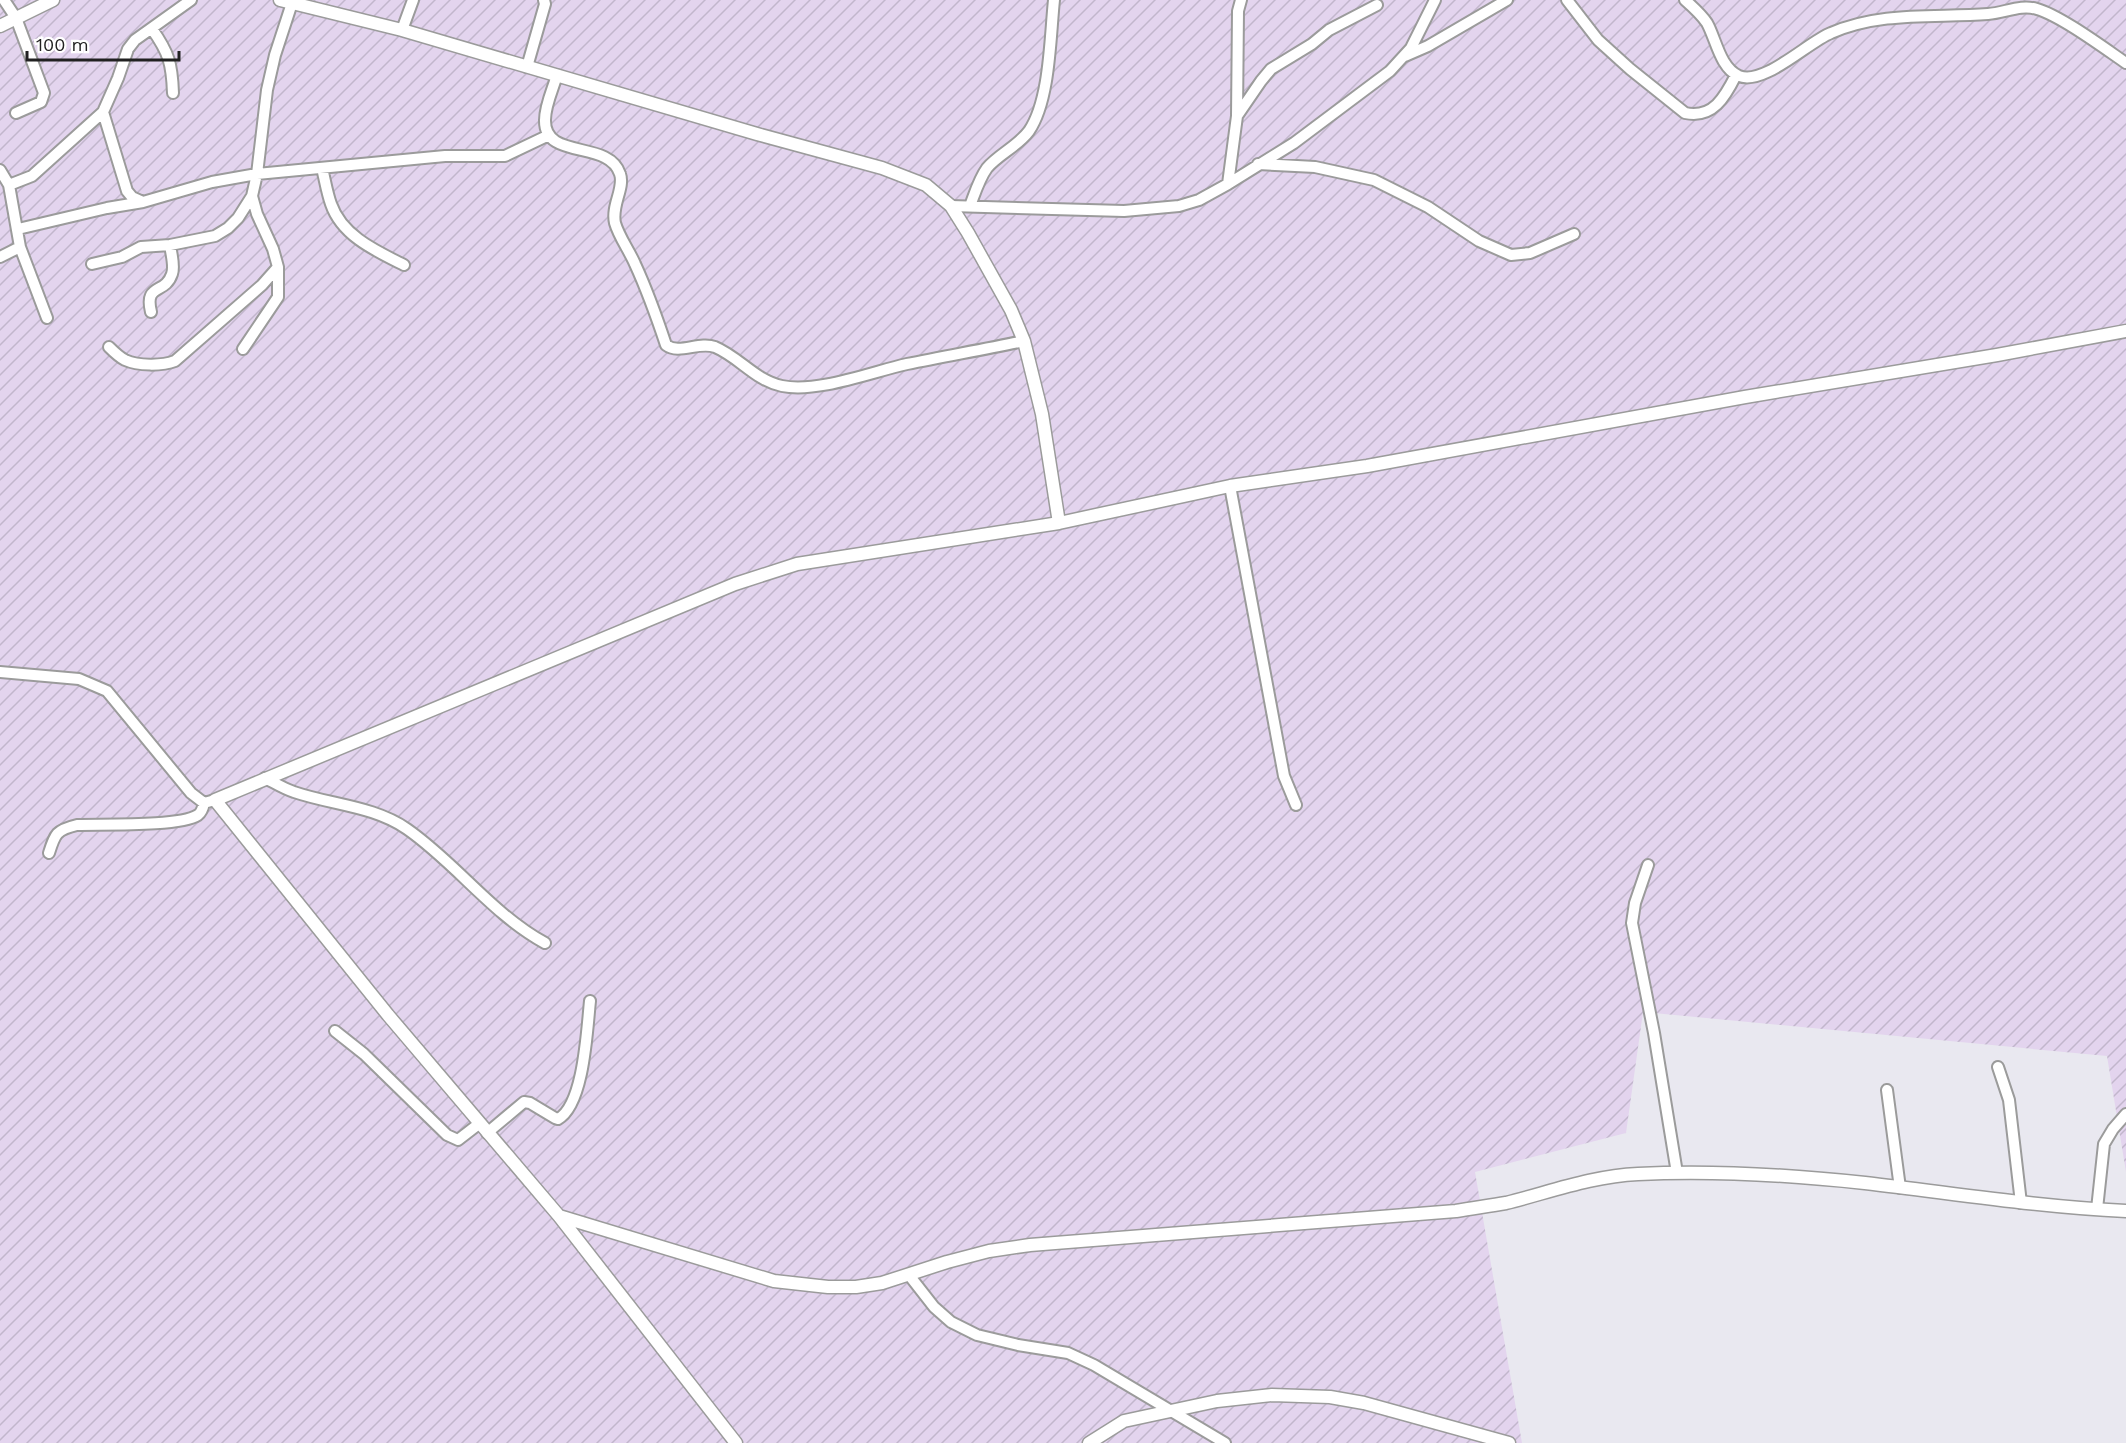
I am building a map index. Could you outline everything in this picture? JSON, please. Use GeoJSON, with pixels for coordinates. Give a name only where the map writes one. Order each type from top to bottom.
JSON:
{"type":"FeatureCollection","features":[{"type":"Feature","properties":{"kind":"street"},"geometry":{"type":"LineString","coordinates":[[4,0],[15,18],[44,93],[41,102],[16,113]]}},
{"type":"Feature","properties":{"kind":"street"},"geometry":{"type":"LineString","coordinates":[[0,26],[53,0]]}},
{"type":"Feature","properties":{"kind":"street"},"geometry":{"type":"LineString","coordinates":[[9,185],[32,176],[103,111],[128,49],[135,40],[191,0]]}},
{"type":"Feature","properties":{"kind":"street"},"geometry":{"type":"LineString","coordinates":[[279,0],[402,30],[746,131],[882,168],[926,185],[951,206],[993,275],[1024,341],[1042,414],[1059,523]]}},
{"type":"Feature","properties":{"kind":"street"},"geometry":{"type":"LineString","coordinates":[[402,30],[413,0]]}},
{"type":"Feature","properties":{"kind":"street"},"geometry":{"type":"LineString","coordinates":[[970,206],[988,167],[1022,139],[1035,118],[1044,92],[1054,0]]}},
{"type":"Feature","properties":{"kind":"street"},"geometry":{"type":"LineString","coordinates":[[1228,184],[1237,116],[1238,11],[1241,0]]}},
{"type":"Feature","properties":{"kind":"street"},"geometry":{"type":"LineString","coordinates":[[951,206],[1124,211],[1189,204],[1228,184],[1321,124],[1390,71],[1405,56],[1435,0]]}},
{"type":"Feature","properties":{"kind":"street"},"geometry":{"type":"LineString","coordinates":[[1405,56],[1428,46],[1507,0]]}},
{"type":"Feature","properties":{"kind":"street"},"geometry":{"type":"LineString","coordinates":[[1567,0],[1593,34],[1616,57],[1685,113],[1695,115],[1708,111],[1726,93],[1736,75]]}},
{"type":"Feature","properties":{"kind":"street"},"geometry":{"type":"LineString","coordinates":[[1685,0],[1706,21],[1730,69],[1736,75],[1744,78],[1763,74],[1828,34],[1871,20],[1891,17],[1989,14],[2025,7],[2044,11],[2126,63]]}},
{"type":"Feature","properties":{"kind":"street"},"geometry":{"type":"LineString","coordinates":[[527,67],[548,1]]}},
{"type":"Feature","properties":{"kind":"street"},"geometry":{"type":"LineString","coordinates":[[92,264],[122,257],[141,247],[170,245],[215,236],[238,218],[252,196],[257,174],[267,90],[275,55],[292,3]]}},
{"type":"Feature","properties":{"kind":"street"},"geometry":{"type":"LineString","coordinates":[[1237,116],[1271,69],[1312,44],[1329,30],[1377,5]]}},
{"type":"Feature","properties":{"kind":"street"},"geometry":{"type":"LineString","coordinates":[[152,29],[169,56],[173,93]]}},
{"type":"Feature","properties":{"kind":"street"},"geometry":{"type":"LineString","coordinates":[[557,75],[545,119],[549,135],[566,146],[599,154],[610,161],[620,172],[621,184],[616,198],[614,220],[636,266],[666,345],[674,349],[699,345],[712,346],[767,382],[794,388],[849,379],[908,364],[1024,341]]}},
{"type":"Feature","properties":{"kind":"street"},"geometry":{"type":"LineString","coordinates":[[103,111],[127,191],[132,197],[142,202]]}},
{"type":"Feature","properties":{"kind":"street"},"geometry":{"type":"LineString","coordinates":[[18,229],[142,202],[212,182],[257,174],[445,156],[505,156],[549,135]]}},
{"type":"Feature","properties":{"kind":"street"},"geometry":{"type":"LineString","coordinates":[[1257,164],[1315,167],[1374,180],[1428,207],[1479,242],[1511,255],[1530,253],[1574,234]]}},
{"type":"Feature","properties":{"kind":"street"},"geometry":{"type":"LineString","coordinates":[[322,168],[331,204],[349,232],[404,265]]}},
{"type":"Feature","properties":{"kind":"street"},"geometry":{"type":"LineString","coordinates":[[0,170],[9,185],[20,248],[47,318]]}},
{"type":"Feature","properties":{"kind":"street"},"geometry":{"type":"LineString","coordinates":[[243,349],[278,297],[278,267],[252,196]]}},
{"type":"Feature","properties":{"kind":"street"},"geometry":{"type":"LineString","coordinates":[[151,312],[149,295],[168,282],[173,272],[170,245]]}},
{"type":"Feature","properties":{"kind":"street"},"geometry":{"type":"LineString","coordinates":[[0,257],[20,248]]}},
{"type":"Feature","properties":{"kind":"street"},"geometry":{"type":"LineString","coordinates":[[109,347],[123,358],[137,363],[175,361],[262,285],[278,267]]}},
{"type":"Feature","properties":{"kind":"street"},"geometry":{"type":"LineString","coordinates":[[49,853],[56,833],[66,827],[177,822],[196,816],[209,802],[265,778],[632,626],[768,572],[797,564],[1059,523],[1230,486],[1367,466],[2126,331]]}},
{"type":"Feature","properties":{"kind":"street"},"geometry":{"type":"LineString","coordinates":[[1230,486],[1284,776],[1296,805]]}},
{"type":"Feature","properties":{"kind":"street"},"geometry":{"type":"LineString","coordinates":[[0,672],[79,679],[107,691],[191,793],[209,802],[559,1216],[736,1443]]}},
{"type":"Feature","properties":{"kind":"street"},"geometry":{"type":"LineString","coordinates":[[265,778],[294,792],[368,811],[399,824],[445,860],[505,916],[528,934],[545,943]]}},
{"type":"Feature","properties":{"kind":"street"},"geometry":{"type":"LineString","coordinates":[[1648,865],[1635,903],[1632,923],[1654,1033],[1677,1173]]}},
{"type":"Feature","properties":{"kind":"street"},"geometry":{"type":"LineString","coordinates":[[335,1031],[364,1054],[447,1135],[458,1140],[484,1128],[524,1102],[531,1103],[558,1119],[566,1114],[576,1096],[590,1001]]}},
{"type":"Feature","properties":{"kind":"street"},"geometry":{"type":"LineString","coordinates":[[1998,1068],[2009,1100],[2020,1203]]}},
{"type":"Feature","properties":{"kind":"street"},"geometry":{"type":"LineString","coordinates":[[1887,1090],[1900,1188]]}},
{"type":"Feature","properties":{"kind":"street"},"geometry":{"type":"LineString","coordinates":[[2097,1209],[2104,1144],[2126,1114]]}},
{"type":"Feature","properties":{"kind":"street"},"geometry":{"type":"LineString","coordinates":[[559,1216],[774,1281],[828,1287],[856,1287],[882,1283],[978,1254],[1030,1245],[1456,1211],[1505,1203],[1595,1179],[1635,1174],[1801,1177],[2020,1203],[2126,1211]]}},
{"type":"Feature","properties":{"kind":"street"},"geometry":{"type":"LineString","coordinates":[[909,1275],[934,1306],[951,1322],[976,1335],[1018,1346],[1068,1353],[1094,1365],[1225,1443]]}},
{"type":"Feature","properties":{"kind":"street"},"geometry":{"type":"LineString","coordinates":[[1089,1443],[1124,1421],[1218,1401],[1272,1395],[1330,1397],[1364,1403],[1509,1443]]}},
{"type":"Feature","properties":{"kind":"shaded area"},"geometry":{"type":"Polygon","coordinates":[[[0,0],[2126,0],[2126,1172],[2107,1056],[1643,1012],[1626,1133],[1475,1172],[1522,1443],[0,1443],[0,0]]]}}]}
